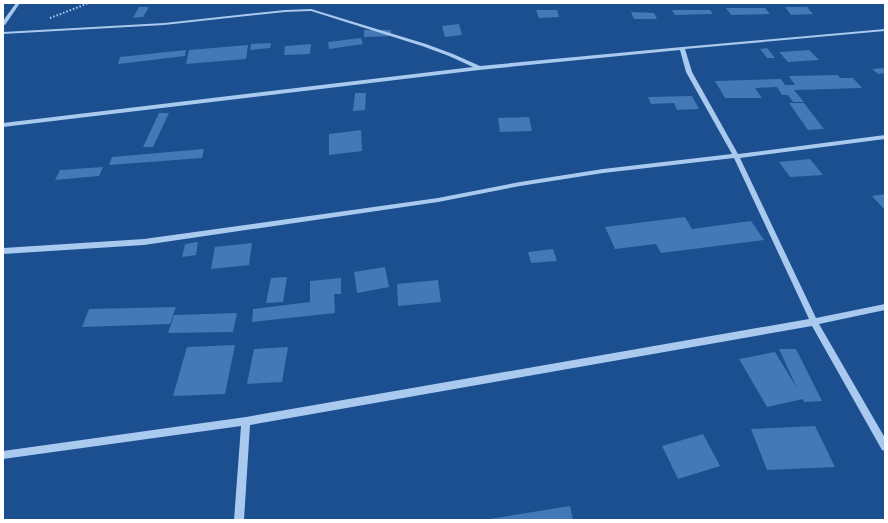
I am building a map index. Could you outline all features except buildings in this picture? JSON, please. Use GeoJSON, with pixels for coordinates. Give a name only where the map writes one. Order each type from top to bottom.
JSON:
{"type":"FeatureCollection","features":[{"type":"Feature","properties":{"kind":"street"},"geometry":{"type":"LineString","coordinates":[[3,24],[18,3]]}},
{"type":"Feature","properties":{"kind":"street"},"geometry":{"type":"LineString","coordinates":[[3,33],[164,24],[285,11],[311,10],[451,55],[479,68]]}},
{"type":"Feature","properties":{"kind":"street"},"geometry":{"type":"LineString","coordinates":[[3,125],[479,68],[885,30]]}},
{"type":"Feature","properties":{"kind":"street"},"geometry":{"type":"LineString","coordinates":[[682,48],[690,72],[736,156],[814,322],[885,447]]}},
{"type":"Feature","properties":{"kind":"street"},"geometry":{"type":"LineString","coordinates":[[3,251],[144,242],[438,200],[520,184],[603,171],[885,137]]}},
{"type":"Feature","properties":{"kind":"street"},"geometry":{"type":"LineString","coordinates":[[3,455],[246,421],[814,322],[885,307]]}},
{"type":"Feature","properties":{"kind":"street"},"geometry":{"type":"LineString","coordinates":[[239,520],[246,421]]}}]}
